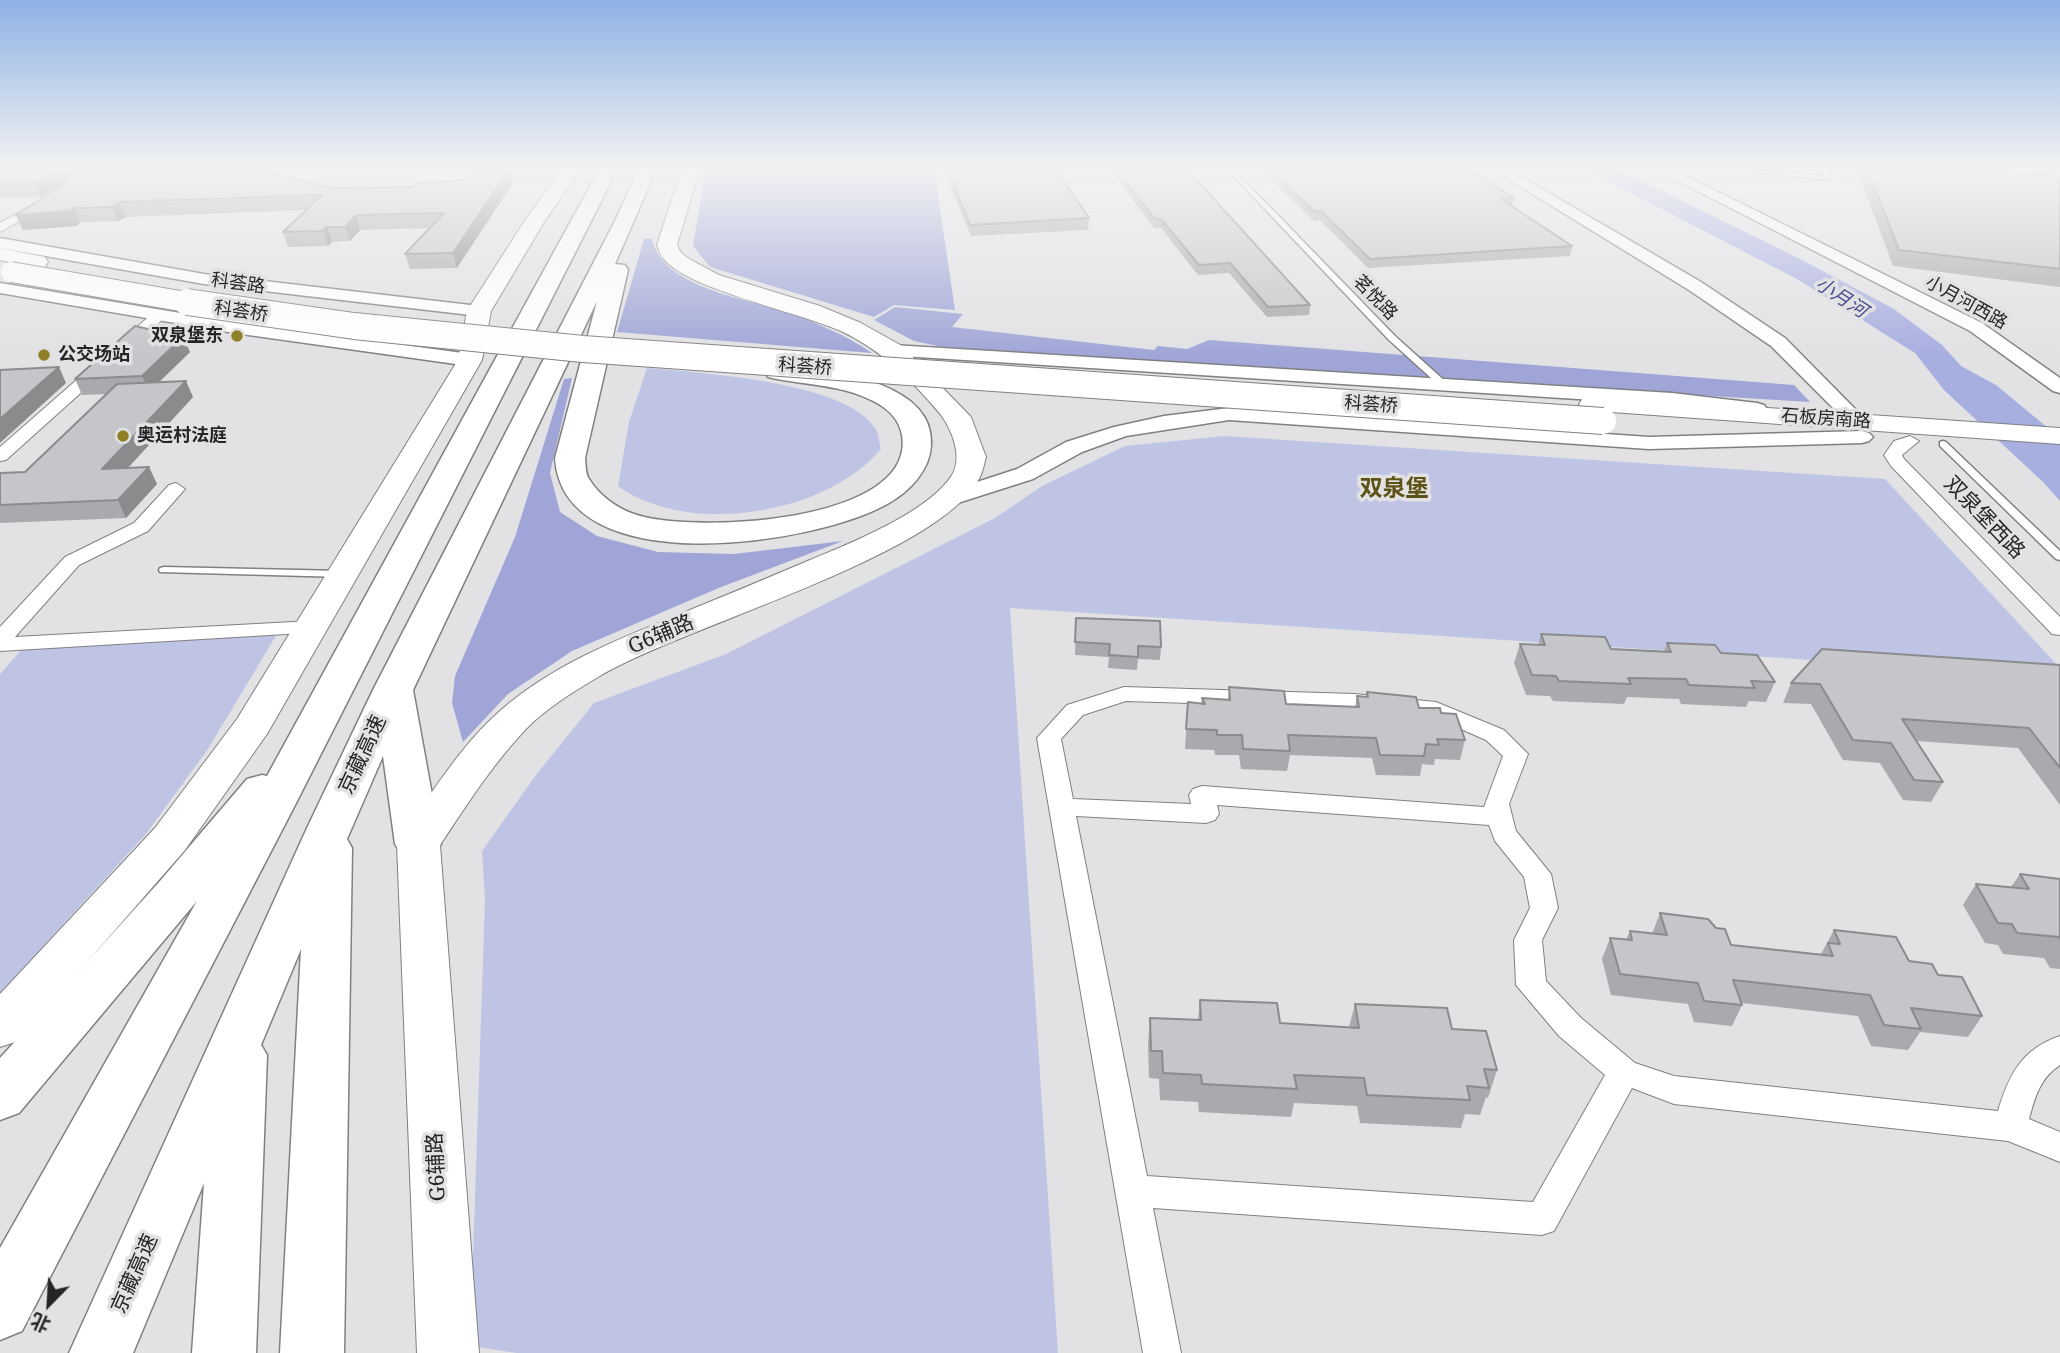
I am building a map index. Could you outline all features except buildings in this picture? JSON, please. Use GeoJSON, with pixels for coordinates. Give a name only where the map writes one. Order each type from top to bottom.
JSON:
{"type":"FeatureCollection","features":[{"type":"Feature","properties":{"kind":"highway"},"geometry":{"type":"LineString","coordinates":[[0,1309],[316,722],[576,231]]}},
{"type":"Feature","properties":{"kind":"highway","name":"京藏高速"},"geometry":{"type":"LineString","coordinates":[[101,1353],[329,828],[393,690],[620,231]]}},
{"type":"Feature","properties":{"kind":"highway"},"geometry":{"type":"LineString","coordinates":[[623,231],[615,286],[570,458],[572,478],[588,501],[614,518],[644,528],[726,536],[764,533],[809,524],[845,512],[895,485],[905,475],[916,453],[919,437],[915,423],[902,408],[881,394],[847,384],[723,362]]}},
{"type":"Feature","properties":{"kind":"highway"},"geometry":{"type":"LineString","coordinates":[[393,690],[418,844]]}},
{"type":"Feature","properties":{"kind":"highway"},"geometry":{"type":"LineString","coordinates":[[0,1096],[177,893],[316,722]]}},
{"type":"Feature","properties":{"kind":"highway"},"geometry":{"type":"LineString","coordinates":[[312,1353],[329,828]]}},
{"type":"Feature","properties":{"kind":"highway"},"geometry":{"type":"LineString","coordinates":[[224,1353],[241,1031]]}},
{"type":"Feature","properties":{"kind":"main road"},"geometry":{"type":"LineString","coordinates":[[0,1027],[170,839],[253,725],[470,360],[479,311],[528,231]]}},
{"type":"Feature","properties":{"kind":"main road","name":"G6辅路"},"geometry":{"type":"LineString","coordinates":[[448,1353],[418,844],[471,768],[496,739],[513,720],[551,691],[587,668],[626,649],[890,536],[914,523],[945,500],[967,477],[972,457],[961,423],[893,351],[853,328],[812,311],[711,280],[683,265],[672,256],[667,245],[671,231]]}},
{"type":"Feature","properties":{"kind":"main road","name":"科荟桥"},"geometry":{"type":"LineString","coordinates":[[3,271],[37,262],[320,307],[658,343],[1598,412]]}},
{"type":"Feature","properties":{"kind":"main road","name":"科荟桥"},"geometry":{"type":"LineString","coordinates":[[3,271],[142,297],[424,336],[723,362],[1598,412]]}},
{"type":"Feature","properties":{"kind":"main road","name":"石板房南路"},"geometry":{"type":"LineString","coordinates":[[1598,412],[1856,427],[2060,454]]}},
{"type":"Feature","properties":{"kind":"main road","name":"石板房南路"},"geometry":{"type":"LineString","coordinates":[[1856,427],[1910,441],[2060,436]]}},
{"type":"Feature","properties":{"kind":"street"},"geometry":{"type":"LineString","coordinates":[[1603,231],[1695,286],[1778,342],[1856,427]]}},
{"type":"Feature","properties":{"kind":"street","name":"小月河西路"},"geometry":{"type":"LineString","coordinates":[[1785,231],[1976,327],[2060,387]]}},
{"type":"Feature","properties":{"kind":"street","name":"科荟路"},"geometry":{"type":"LineString","coordinates":[[0,243],[204,279],[479,311]]}},
{"type":"Feature","properties":{"kind":"street"},"geometry":{"type":"LineString","coordinates":[[3,271],[158,316],[356,347],[470,360]]}},
{"type":"Feature","properties":{"kind":"street"},"geometry":{"type":"LineString","coordinates":[[356,347],[405,304]]}},
{"type":"Feature","properties":{"kind":"street"},"geometry":{"type":"LineString","coordinates":[[0,456],[158,316]]}},
{"type":"Feature","properties":{"kind":"street"},"geometry":{"type":"LineString","coordinates":[[893,351],[1672,399],[1856,427]]}},
{"type":"Feature","properties":{"kind":"street"},"geometry":{"type":"LineString","coordinates":[[945,500],[1024,474],[1074,447],[1121,431],[1164,422],[1229,414],[1649,443],[1856,427]]}},
{"type":"Feature","properties":{"kind":"street","name":"双泉堡西路"},"geometry":{"type":"LineString","coordinates":[[1910,441],[1900,445],[1893,455],[1897,462],[2060,629]]}},
{"type":"Feature","properties":{"kind":"street"},"geometry":{"type":"LineString","coordinates":[[0,642],[72,561],[141,527],[176,489]]}},
{"type":"Feature","properties":{"kind":"street"},"geometry":{"type":"LineString","coordinates":[[0,642],[312,627]]}},
{"type":"Feature","properties":{"kind":"street"},"geometry":{"type":"LineString","coordinates":[[1162,1353],[1049,738],[1075,710],[1124,694],[1354,701],[1436,709],[1495,735],[1516,754],[1496,804],[1499,817],[1504,834],[1537,874],[1544,908],[1528,940],[1531,985],[1570,1027],[1624,1072],[1674,1090],[2010,1127],[2060,1147]]}},
{"type":"Feature","properties":{"kind":"street"},"geometry":{"type":"LineString","coordinates":[[1062,807],[1206,814],[1202,795],[1499,817]]}},
{"type":"Feature","properties":{"kind":"street"},"geometry":{"type":"LineString","coordinates":[[2010,1127],[2020,1091],[2036,1064],[2060,1049]]}},
{"type":"Feature","properties":{"kind":"street"},"geometry":{"type":"LineString","coordinates":[[1132,1191],[1542,1219],[1624,1072]]}},
{"type":"Feature","properties":{"kind":"lane","name":"茗悦路"},"geometry":{"type":"LineString","coordinates":[[1290,231],[1392,338],[1444,385]]}},
{"type":"Feature","properties":{"kind":"lane"},"geometry":{"type":"LineString","coordinates":[[1950,439],[2060,557]]}},
{"type":"Feature","properties":{"kind":"lane"},"geometry":{"type":"LineString","coordinates":[[164,570],[344,574]]}},
{"type":"Feature","properties":{"kind":"shaded area"},"geometry":{"type":"Polygon","coordinates":[[[695,231],[943,231],[955,310],[894,305],[874,317],[710,267],[693,246],[695,231]]]}},
{"type":"Feature","properties":{"kind":"shaded area"},"geometry":{"type":"Polygon","coordinates":[[[644,239],[652,239],[659,256],[689,280],[709,289],[811,321],[872,353],[617,332],[644,239]]]}},
{"type":"Feature","properties":{"kind":"shaded area"},"geometry":{"type":"Polygon","coordinates":[[[895,307],[963,314],[952,327],[1154,350],[1158,346],[1187,349],[1209,340],[1794,385],[1810,402],[956,350],[914,341],[874,320],[895,307]]]}},
{"type":"Feature","properties":{"kind":"shaded area"},"geometry":{"type":"Polygon","coordinates":[[[647,368],[770,382],[834,400],[859,412],[875,428],[881,449],[857,472],[827,490],[792,503],[755,511],[717,514],[681,511],[647,502],[618,486],[629,422],[647,368]]]}},
{"type":"Feature","properties":{"kind":"shaded area"},"geometry":{"type":"Polygon","coordinates":[[[572,378],[550,473],[560,512],[597,536],[658,552],[734,554],[843,541],[721,587],[572,651],[508,694],[463,742],[452,703],[455,676],[515,537],[564,379],[572,378]]]}},
{"type":"Feature","properties":{"kind":"shaded area"},"geometry":{"type":"Polygon","coordinates":[[[1224,436],[1885,479],[2060,668],[2060,676],[1010,608],[1058,1353],[517,1353],[470,1346],[485,899],[482,851],[536,775],[594,703],[726,654],[995,518],[1042,486],[1125,446],[1224,436]]]}},
{"type":"Feature","properties":{"kind":"shaded area"},"geometry":{"type":"Polygon","coordinates":[[[277,634],[208,749],[146,834],[0,993],[0,674],[23,648],[277,634]]]}},
{"type":"Feature","properties":{"kind":"water","name":"小月河"},"geometry":{"type":"Polygon","coordinates":[[[1704,231],[1744,231],[1804,261],[1894,309],[1942,345],[1961,366],[1996,385],[2060,438],[2060,501],[1944,390],[1915,353],[1797,279],[1704,231]]]}},
{"type":"Feature","properties":{"kind":"place","name":"双泉堡东"},"geometry":{"type":"Point","coordinates":[237,336]}},
{"type":"Feature","properties":{"kind":"place","name":"公交场站"},"geometry":{"type":"Point","coordinates":[44,355]}},
{"type":"Feature","properties":{"kind":"place","name":"奥运村法庭"},"geometry":{"type":"Point","coordinates":[123,436]}},
{"type":"Feature","properties":{"kind":"district","name":"双泉堡"},"geometry":{"type":"Point","coordinates":[1394,489]}}]}
